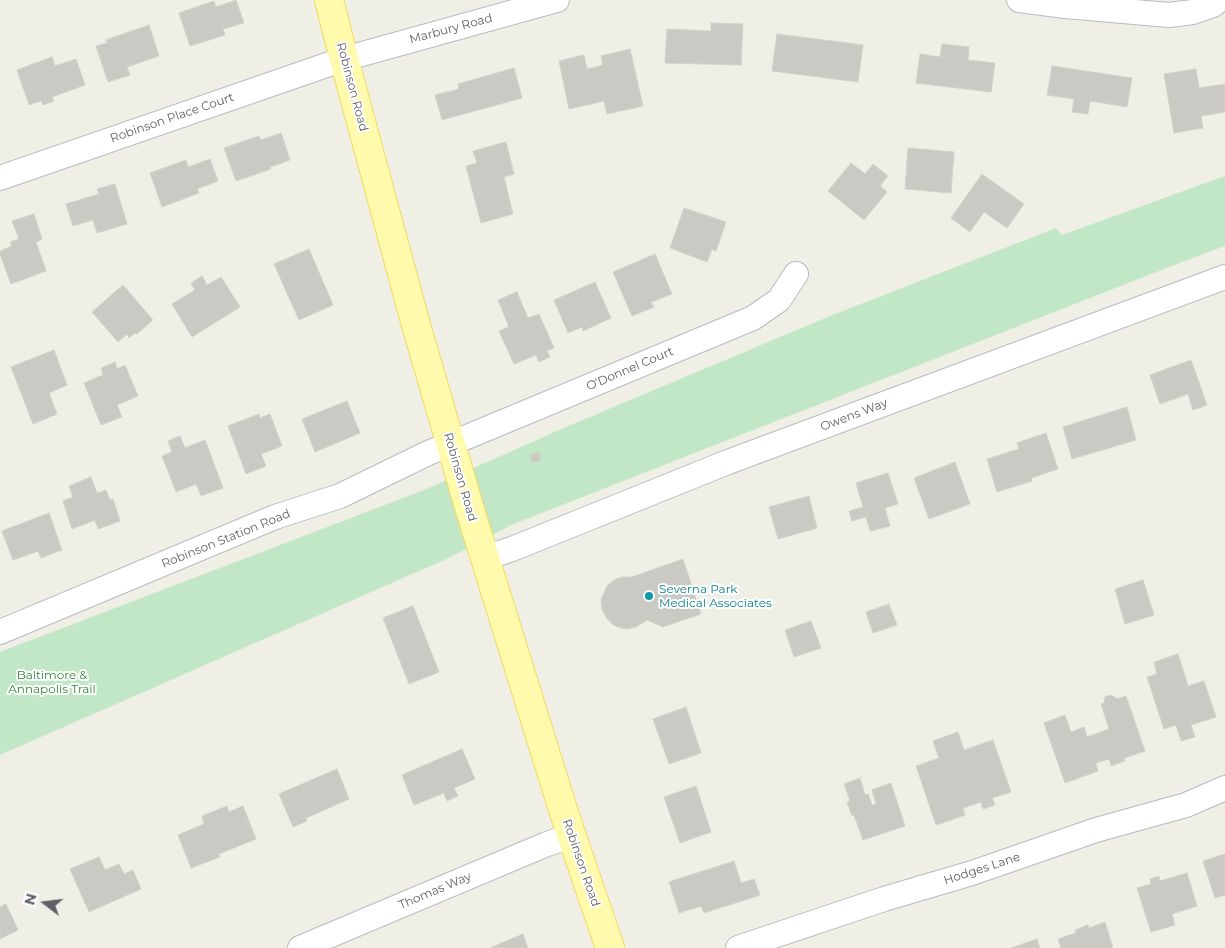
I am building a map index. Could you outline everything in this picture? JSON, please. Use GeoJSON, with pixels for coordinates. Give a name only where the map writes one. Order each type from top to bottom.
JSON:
{"type":"FeatureCollection","features":[{"type":"Feature","properties":{"kind":"main road","name":"Robinson Road"},"geometry":{"type":"LineString","coordinates":[[329,0],[416,325],[484,558],[571,836],[610,948]]}},
{"type":"Feature","properties":{"kind":"street","name":"Marbury Road"},"geometry":{"type":"LineString","coordinates":[[344,59],[557,0]]}},
{"type":"Feature","properties":{"kind":"street"},"geometry":{"type":"LineString","coordinates":[[1019,0],[1169,15],[1193,12],[1213,5],[1219,0]]}},
{"type":"Feature","properties":{"kind":"street","name":"Robinson Place Court"},"geometry":{"type":"LineString","coordinates":[[0,178],[344,59]]}},
{"type":"Feature","properties":{"kind":"street","name":"O'Donnel Court"},"geometry":{"type":"LineString","coordinates":[[451,444],[753,318],[779,300],[796,274]]}},
{"type":"Feature","properties":{"kind":"street","name":"Owens Way"},"geometry":{"type":"LineString","coordinates":[[484,558],[512,549],[728,462],[1225,277]]}},
{"type":"Feature","properties":{"kind":"street","name":"Robinson Station Road"},"geometry":{"type":"LineString","coordinates":[[0,632],[275,517],[340,496],[426,454],[451,444]]}},
{"type":"Feature","properties":{"kind":"street","name":"Hodges Lane"},"geometry":{"type":"LineString","coordinates":[[738,948],[884,899],[972,873],[1096,830],[1186,805],[1225,788]]}},
{"type":"Feature","properties":{"kind":"street","name":"Thomas Way"},"geometry":{"type":"LineString","coordinates":[[300,948],[547,844],[571,836]]}},
{"type":"Feature","properties":{"kind":"green space","name":"Baltimore & Annapolis Trail"},"geometry":{"type":"Polygon","coordinates":[[[1225,176],[1225,246],[511,525],[451,557],[0,755],[0,652],[424,490],[559,430],[830,316],[1056,228],[1062,235],[1225,176]]]}},
{"type":"Feature","properties":{"kind":"building"},"geometry":{"type":"Polygon","coordinates":[[[236,0],[244,23],[223,29],[225,35],[190,46],[179,13],[214,1],[216,7],[236,0]]]}},
{"type":"Feature","properties":{"kind":"building"},"geometry":{"type":"Polygon","coordinates":[[[711,23],[743,24],[741,65],[665,63],[667,29],[711,31],[711,23]]]}},
{"type":"Feature","properties":{"kind":"building"},"geometry":{"type":"Polygon","coordinates":[[[149,25],[159,56],[127,67],[130,75],[108,82],[96,46],[107,43],[106,40],[149,25]]]}},
{"type":"Feature","properties":{"kind":"building"},"geometry":{"type":"Polygon","coordinates":[[[777,34],[863,45],[858,82],[772,71],[777,34]]]}},
{"type":"Feature","properties":{"kind":"building"},"geometry":{"type":"Polygon","coordinates":[[[942,44],[969,47],[968,60],[995,63],[991,92],[916,83],[920,54],[940,57],[942,44]]]}},
{"type":"Feature","properties":{"kind":"building"},"geometry":{"type":"Polygon","coordinates":[[[630,49],[643,106],[607,114],[604,101],[569,109],[559,61],[584,55],[587,69],[603,65],[601,56],[630,49]]]}},
{"type":"Feature","properties":{"kind":"building"},"geometry":{"type":"Polygon","coordinates":[[[52,57],[55,66],[76,59],[85,85],[52,97],[54,101],[43,105],[41,101],[29,105],[17,70],[52,57]]]}},
{"type":"Feature","properties":{"kind":"building"},"geometry":{"type":"Polygon","coordinates":[[[1052,66],[1132,78],[1127,107],[1090,101],[1088,114],[1072,112],[1074,99],[1047,95],[1052,66]]]}},
{"type":"Feature","properties":{"kind":"building"},"geometry":{"type":"Polygon","coordinates":[[[514,68],[522,98],[442,120],[435,95],[459,89],[458,84],[514,68]]]}},
{"type":"Feature","properties":{"kind":"building"},"geometry":{"type":"Polygon","coordinates":[[[1196,69],[1199,88],[1225,84],[1225,112],[1201,116],[1203,128],[1174,133],[1164,74],[1196,69]]]}},
{"type":"Feature","properties":{"kind":"building"},"geometry":{"type":"Polygon","coordinates":[[[281,133],[290,160],[270,167],[271,169],[236,181],[224,148],[259,136],[261,140],[281,133]]]}},
{"type":"Feature","properties":{"kind":"building"},"geometry":{"type":"Polygon","coordinates":[[[506,142],[514,174],[504,177],[513,214],[481,223],[466,166],[477,163],[473,151],[506,142]]]}},
{"type":"Feature","properties":{"kind":"building"},"geometry":{"type":"Polygon","coordinates":[[[908,148],[954,152],[951,193],[905,189],[908,148]]]}},
{"type":"Feature","properties":{"kind":"building"},"geometry":{"type":"Polygon","coordinates":[[[210,159],[218,181],[197,189],[199,193],[162,207],[150,173],[186,160],[188,167],[210,159]]]}},
{"type":"Feature","properties":{"kind":"building"},"geometry":{"type":"Polygon","coordinates":[[[851,163],[865,174],[873,164],[888,176],[880,186],[887,192],[864,220],[828,191],[851,163]]]}},
{"type":"Feature","properties":{"kind":"building"},"geometry":{"type":"Polygon","coordinates":[[[982,174],[1024,204],[1007,228],[984,212],[970,232],[951,218],[982,174]]]}},
{"type":"Feature","properties":{"kind":"building"},"geometry":{"type":"Polygon","coordinates":[[[115,184],[127,224],[97,233],[93,220],[73,226],[66,204],[99,194],[97,189],[115,184]]]}},
{"type":"Feature","properties":{"kind":"building"},"geometry":{"type":"Polygon","coordinates":[[[684,208],[726,222],[716,251],[712,249],[707,262],[670,248],[684,208]]]}},
{"type":"Feature","properties":{"kind":"building"},"geometry":{"type":"Polygon","coordinates":[[[34,214],[42,239],[36,242],[46,271],[11,284],[0,251],[12,246],[10,242],[19,239],[12,221],[34,214]]]}},
{"type":"Feature","properties":{"kind":"building"},"geometry":{"type":"Polygon","coordinates":[[[309,249],[333,305],[299,320],[274,264],[309,249]]]}},
{"type":"Feature","properties":{"kind":"building"},"geometry":{"type":"Polygon","coordinates":[[[655,254],[672,294],[651,302],[654,307],[632,316],[613,272],[655,254]]]}},
{"type":"Feature","properties":{"kind":"building"},"geometry":{"type":"Polygon","coordinates":[[[202,276],[207,285],[221,277],[240,307],[192,337],[172,304],[195,290],[191,283],[202,276]]]}},
{"type":"Feature","properties":{"kind":"building"},"geometry":{"type":"Polygon","coordinates":[[[595,282],[611,318],[583,331],[582,327],[568,333],[554,300],[595,282]]]}},
{"type":"Feature","properties":{"kind":"building"},"geometry":{"type":"Polygon","coordinates":[[[123,285],[153,320],[137,334],[135,333],[129,338],[127,334],[118,342],[92,312],[123,285]]]}},
{"type":"Feature","properties":{"kind":"building"},"geometry":{"type":"Polygon","coordinates":[[[517,292],[528,318],[539,314],[554,348],[547,351],[550,357],[539,362],[536,355],[514,364],[499,331],[509,327],[498,300],[517,292]]]}},
{"type":"Feature","properties":{"kind":"building"},"geometry":{"type":"Polygon","coordinates":[[[54,350],[67,385],[49,393],[57,414],[33,424],[11,367],[54,350]]]}},
{"type":"Feature","properties":{"kind":"building"},"geometry":{"type":"Polygon","coordinates":[[[1191,360],[1207,405],[1193,410],[1188,394],[1160,404],[1150,375],[1191,360]]]}},
{"type":"Feature","properties":{"kind":"building"},"geometry":{"type":"Polygon","coordinates":[[[115,362],[117,369],[125,365],[138,396],[117,405],[122,417],[101,425],[84,383],[103,375],[101,368],[115,362]]]}},
{"type":"Feature","properties":{"kind":"building"},"geometry":{"type":"Polygon","coordinates":[[[347,401],[360,433],[315,452],[302,419],[347,401]]]}},
{"type":"Feature","properties":{"kind":"building"},"geometry":{"type":"Polygon","coordinates":[[[1127,407],[1136,440],[1072,459],[1063,427],[1127,407]]]}},
{"type":"Feature","properties":{"kind":"building"},"geometry":{"type":"Polygon","coordinates":[[[259,414],[260,418],[270,414],[282,446],[261,454],[266,466],[246,474],[228,426],[259,414]]]}},
{"type":"Feature","properties":{"kind":"building"},"geometry":{"type":"Polygon","coordinates":[[[1046,433],[1058,469],[1031,478],[1032,481],[997,492],[987,459],[1019,449],[1017,443],[1046,433]]]}},
{"type":"Feature","properties":{"kind":"building"},"geometry":{"type":"Polygon","coordinates":[[[180,436],[185,448],[205,440],[223,488],[201,496],[196,484],[176,492],[162,456],[172,452],[168,441],[180,436]]]}},
{"type":"Feature","properties":{"kind":"building"},"geometry":{"type":"Polygon","coordinates":[[[539,452],[541,460],[532,463],[530,455],[539,452]]]}},
{"type":"Feature","properties":{"kind":"building"},"geometry":{"type":"Polygon","coordinates":[[[955,462],[970,504],[929,519],[914,478],[955,462]]]}},
{"type":"Feature","properties":{"kind":"building"},"geometry":{"type":"Polygon","coordinates":[[[888,473],[898,504],[885,508],[890,526],[870,531],[866,517],[852,521],[849,511],[863,507],[856,483],[888,473]]]}},
{"type":"Feature","properties":{"kind":"building"},"geometry":{"type":"Polygon","coordinates":[[[91,477],[97,493],[106,490],[110,500],[113,499],[120,521],[98,529],[95,520],[72,529],[63,501],[73,497],[69,486],[91,477]]]}},
{"type":"Feature","properties":{"kind":"building"},"geometry":{"type":"Polygon","coordinates":[[[809,496],[817,528],[778,539],[769,507],[809,496]]]}},
{"type":"Feature","properties":{"kind":"building"},"geometry":{"type":"Polygon","coordinates":[[[49,513],[62,550],[41,558],[38,551],[13,560],[2,531],[49,513]]]}},
{"type":"Feature","properties":{"kind":"building","name":"Severna Park Medical Associates"},"geometry":{"type":"Polygon","coordinates":[[[683,559],[701,614],[663,627],[647,620],[636,627],[627,629],[612,624],[606,617],[602,609],[601,600],[607,586],[614,580],[622,577],[632,577],[683,559]]]}},
{"type":"Feature","properties":{"kind":"building"},"geometry":{"type":"Polygon","coordinates":[[[1143,580],[1154,615],[1125,624],[1115,589],[1143,580]]]}},
{"type":"Feature","properties":{"kind":"building"},"geometry":{"type":"Polygon","coordinates":[[[889,604],[897,625],[873,633],[866,612],[889,604]]]}},
{"type":"Feature","properties":{"kind":"building"},"geometry":{"type":"Polygon","coordinates":[[[413,606],[439,672],[409,684],[383,618],[413,606]]]}},
{"type":"Feature","properties":{"kind":"building"},"geometry":{"type":"Polygon","coordinates":[[[811,621],[821,648],[794,657],[785,630],[811,621]]]}},
{"type":"Feature","properties":{"kind":"building"},"geometry":{"type":"Polygon","coordinates":[[[1178,654],[1188,686],[1204,681],[1216,717],[1191,725],[1195,737],[1181,741],[1176,725],[1164,729],[1147,677],[1157,674],[1154,662],[1178,654]]]}},
{"type":"Feature","properties":{"kind":"building"},"geometry":{"type":"Polygon","coordinates":[[[1111,695],[1116,699],[1126,696],[1145,751],[1124,758],[1125,761],[1111,766],[1109,759],[1096,763],[1098,771],[1065,783],[1044,723],[1065,715],[1071,732],[1084,727],[1087,737],[1109,729],[1101,704],[1104,703],[1105,697],[1111,695]]]}},
{"type":"Feature","properties":{"kind":"building"},"geometry":{"type":"Polygon","coordinates":[[[686,707],[701,753],[669,764],[653,719],[686,707]]]}},
{"type":"Feature","properties":{"kind":"building"},"geometry":{"type":"Polygon","coordinates":[[[958,732],[964,750],[993,740],[1011,792],[992,798],[995,805],[983,809],[981,802],[963,808],[965,815],[936,825],[916,766],[939,758],[933,741],[958,732]]]}},
{"type":"Feature","properties":{"kind":"building"},"geometry":{"type":"Polygon","coordinates":[[[462,749],[475,779],[454,788],[458,796],[447,801],[444,793],[414,805],[402,775],[462,749]]]}},
{"type":"Feature","properties":{"kind":"building"},"geometry":{"type":"Polygon","coordinates":[[[337,769],[349,799],[306,818],[307,821],[293,827],[279,794],[337,769]]]}},
{"type":"Feature","properties":{"kind":"building"},"geometry":{"type":"Polygon","coordinates":[[[860,778],[865,795],[868,794],[872,805],[876,804],[872,790],[891,783],[905,826],[863,840],[847,802],[850,801],[844,784],[860,778]]]}},
{"type":"Feature","properties":{"kind":"building"},"geometry":{"type":"Polygon","coordinates":[[[696,786],[711,832],[680,843],[664,797],[696,786]]]}},
{"type":"Feature","properties":{"kind":"building"},"geometry":{"type":"Polygon","coordinates":[[[227,806],[229,812],[243,806],[256,839],[219,854],[220,857],[191,868],[178,835],[204,824],[202,816],[227,806]]]}},
{"type":"Feature","properties":{"kind":"building"},"geometry":{"type":"Polygon","coordinates":[[[1225,854],[1225,895],[1215,898],[1203,861],[1225,854]]]}},
{"type":"Feature","properties":{"kind":"building"},"geometry":{"type":"Polygon","coordinates":[[[99,857],[105,870],[119,864],[124,874],[133,870],[141,889],[89,912],[70,869],[99,857]]]}},
{"type":"Feature","properties":{"kind":"building"},"geometry":{"type":"Polygon","coordinates":[[[734,861],[741,883],[754,879],[760,895],[704,913],[701,906],[679,913],[669,882],[734,861]]]}},
{"type":"Feature","properties":{"kind":"building"},"geometry":{"type":"Polygon","coordinates":[[[1187,873],[1197,906],[1172,914],[1175,925],[1151,932],[1137,888],[1151,884],[1150,879],[1159,876],[1160,881],[1187,873]]]}},
{"type":"Feature","properties":{"kind":"building"},"geometry":{"type":"Polygon","coordinates":[[[6,904],[18,930],[0,939],[0,907],[6,904]]]}},
{"type":"Feature","properties":{"kind":"building"},"geometry":{"type":"Polygon","coordinates":[[[1105,922],[1113,948],[1061,948],[1058,939],[1076,933],[1075,930],[1088,925],[1089,928],[1105,922]]]}},
{"type":"Feature","properties":{"kind":"building"},"geometry":{"type":"Polygon","coordinates":[[[523,934],[528,948],[490,948],[523,934]]]}},
{"type":"Feature","properties":{"kind":"building"},"geometry":{"type":"Polygon","coordinates":[[[1037,939],[1040,948],[1011,948],[1037,939]]]}},
{"type":"Feature","properties":{"kind":"place","name":"Severna Park Medical Associates"},"geometry":{"type":"Point","coordinates":[649,596]}}]}
